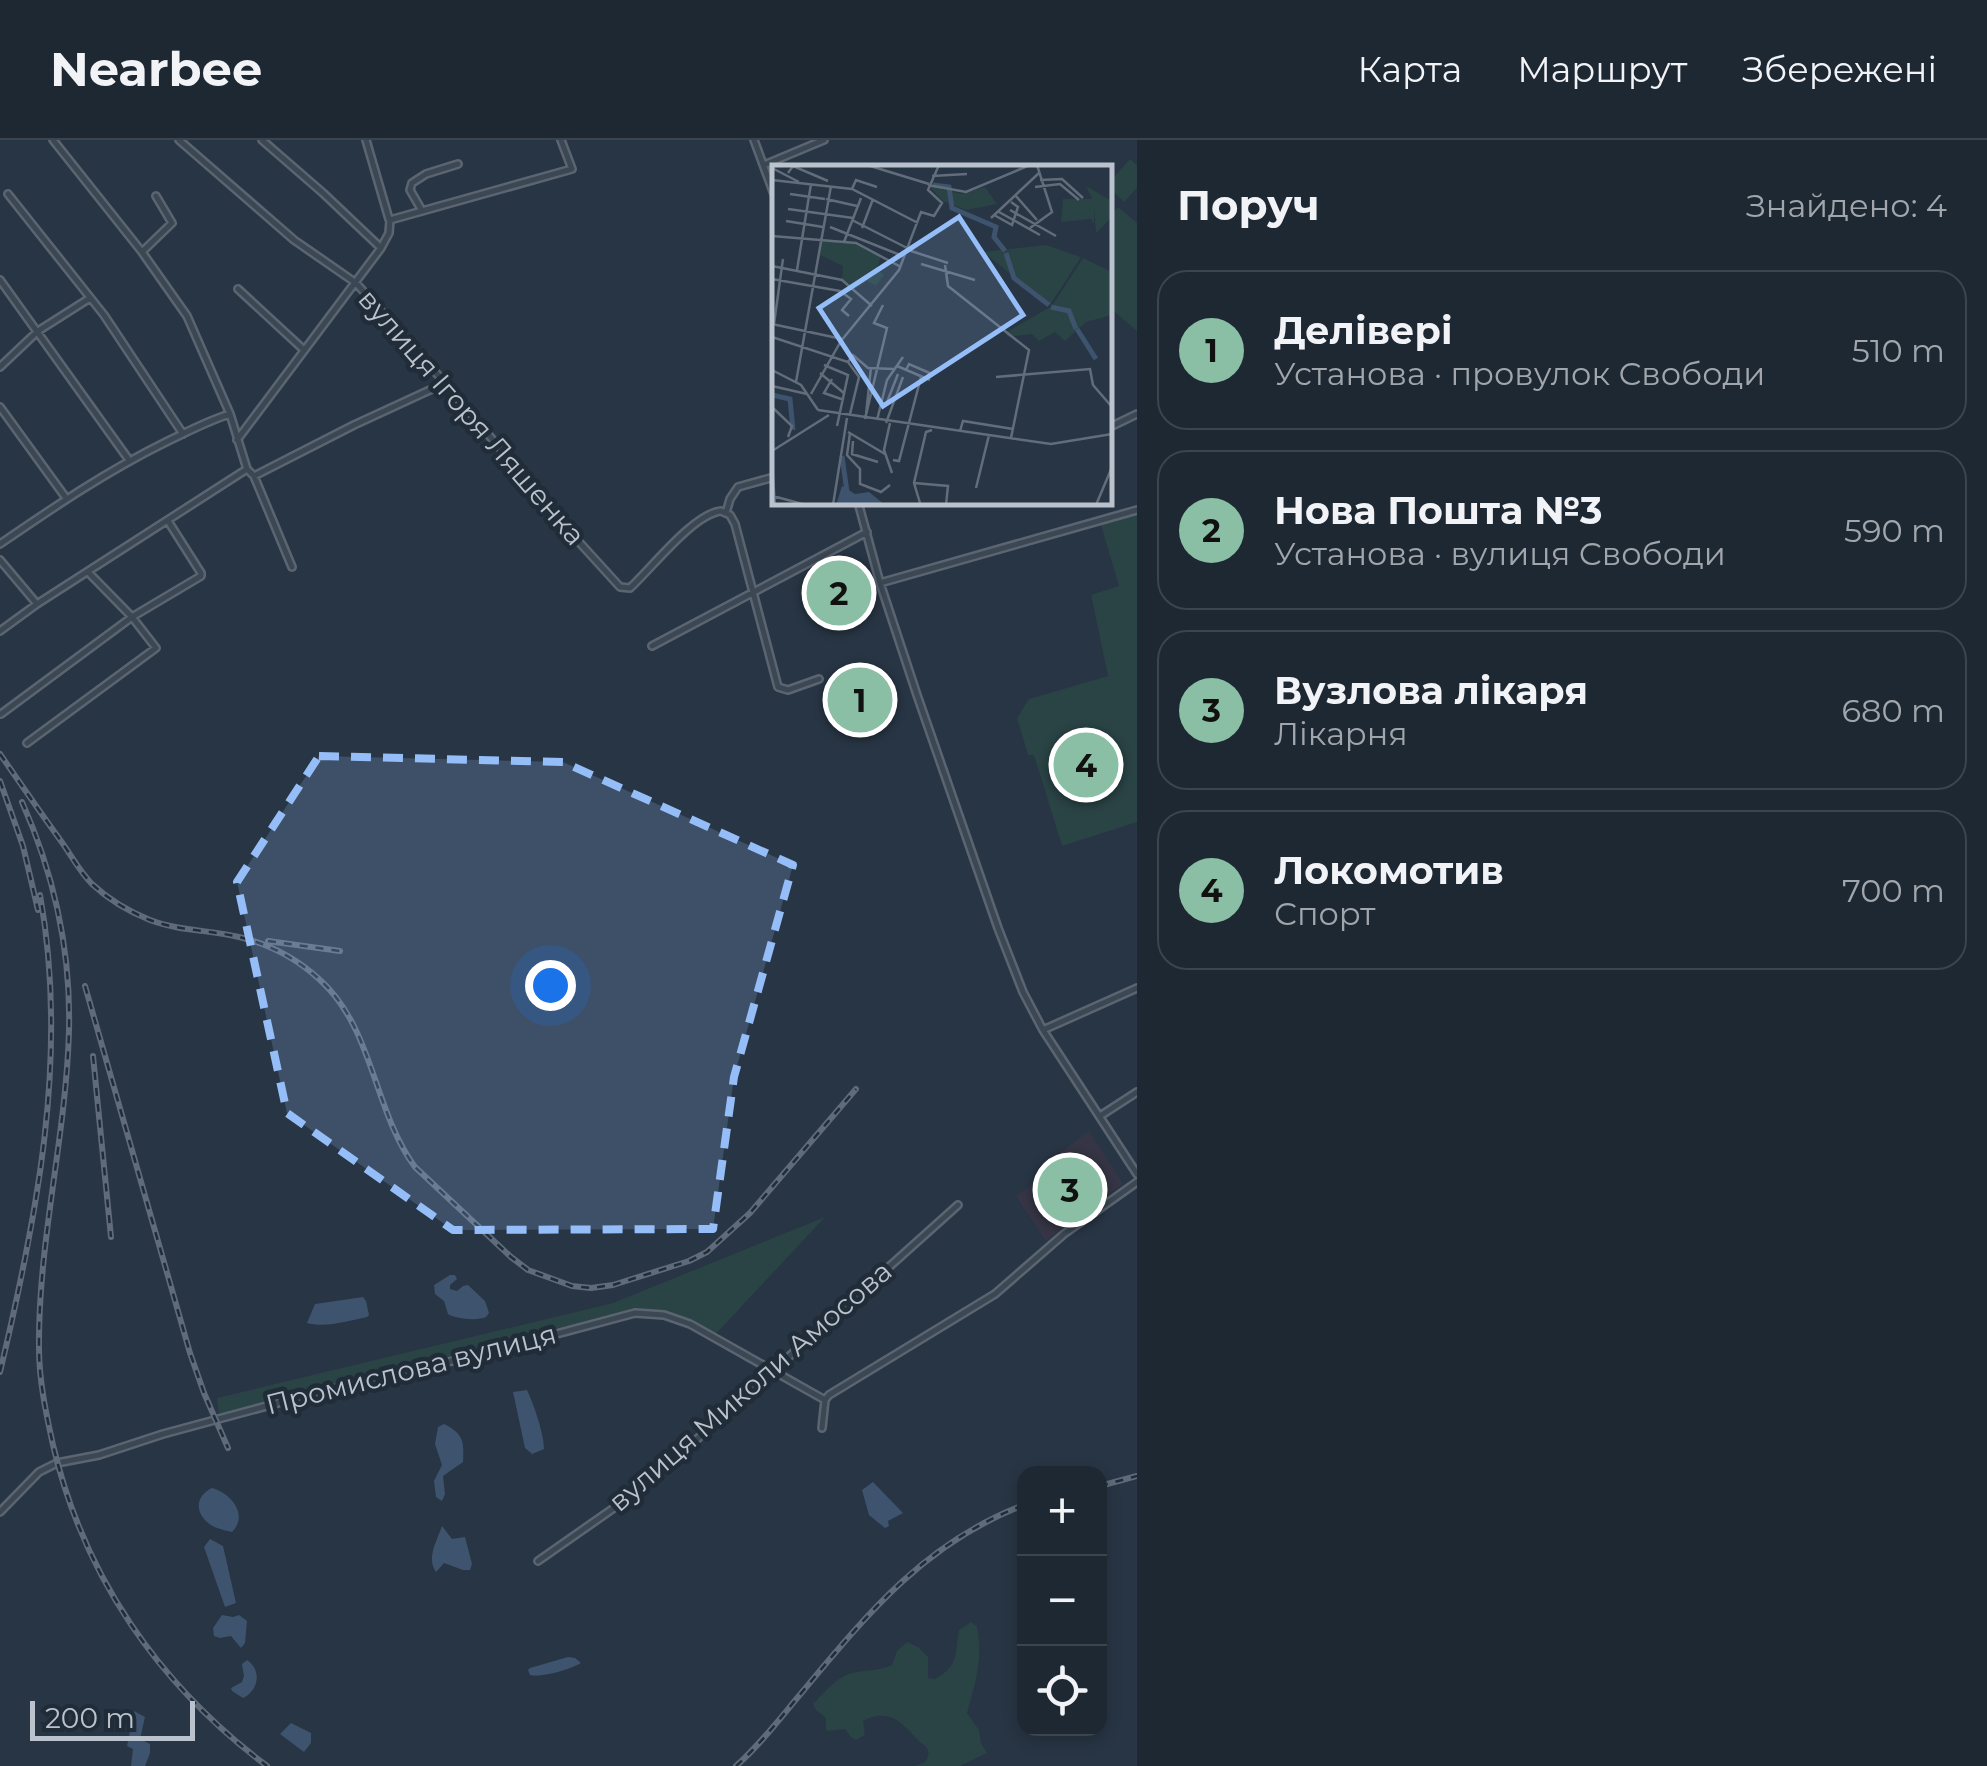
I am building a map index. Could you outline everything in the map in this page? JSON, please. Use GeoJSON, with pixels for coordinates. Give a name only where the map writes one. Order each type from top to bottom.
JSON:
{"type":"FeatureCollection","features":[{"type":"Feature","properties":{"kind":"street"},"geometry":{"type":"LineString","coordinates":[[54,140],[188,316],[230,414],[247,469],[254,476],[292,567]]}},
{"type":"Feature","properties":{"kind":"street","name":"вулиця Ігоря Ляшенка"},"geometry":{"type":"LineString","coordinates":[[179,140],[294,240],[356,283],[620,588],[630,588],[707,516],[716,511],[726,513]]}},
{"type":"Feature","properties":{"kind":"street"},"geometry":{"type":"LineString","coordinates":[[262,140],[381,248]]}},
{"type":"Feature","properties":{"kind":"street"},"geometry":{"type":"LineString","coordinates":[[237,440],[389,233],[390,220],[366,140]]}},
{"type":"Feature","properties":{"kind":"street"},"geometry":{"type":"LineString","coordinates":[[390,220],[572,169],[562,140]]}},
{"type":"Feature","properties":{"kind":"street"},"geometry":{"type":"LineString","coordinates":[[754,140],[772,188]]}},
{"type":"Feature","properties":{"kind":"street"},"geometry":{"type":"LineString","coordinates":[[764,165],[824,140]]}},
{"type":"Feature","properties":{"kind":"street"},"geometry":{"type":"LineString","coordinates":[[421,210],[410,190],[412,182],[458,164]]}},
{"type":"Feature","properties":{"kind":"street"},"geometry":{"type":"LineString","coordinates":[[8,194],[104,315],[183,434]]}},
{"type":"Feature","properties":{"kind":"street"},"geometry":{"type":"LineString","coordinates":[[142,252],[172,223],[156,196]]}},
{"type":"Feature","properties":{"kind":"street"},"geometry":{"type":"LineString","coordinates":[[0,280],[130,460]]}},
{"type":"Feature","properties":{"kind":"street"},"geometry":{"type":"LineString","coordinates":[[238,289],[304,350]]}},
{"type":"Feature","properties":{"kind":"street"},"geometry":{"type":"LineString","coordinates":[[0,367],[38,332],[90,298]]}},
{"type":"Feature","properties":{"kind":"street"},"geometry":{"type":"LineString","coordinates":[[254,476],[445,382]]}},
{"type":"Feature","properties":{"kind":"street"},"geometry":{"type":"LineString","coordinates":[[0,408],[66,498]]}},
{"type":"Feature","properties":{"kind":"street"},"geometry":{"type":"LineString","coordinates":[[0,544],[130,460],[230,414]]}},
{"type":"Feature","properties":{"kind":"street"},"geometry":{"type":"LineString","coordinates":[[1112,426],[1137,414]]}},
{"type":"Feature","properties":{"kind":"street"},"geometry":{"type":"LineString","coordinates":[[0,631],[247,469]]}},
{"type":"Feature","properties":{"kind":"street"},"geometry":{"type":"LineString","coordinates":[[772,478],[738,487],[726,513],[735,524],[778,687],[788,690],[819,679]]}},
{"type":"Feature","properties":{"kind":"street"},"geometry":{"type":"LineString","coordinates":[[859,505],[880,582],[1023,992],[1043,1030],[1137,1174]]}},
{"type":"Feature","properties":{"kind":"street"},"geometry":{"type":"LineString","coordinates":[[880,582],[1137,510]]}},
{"type":"Feature","properties":{"kind":"street"},"geometry":{"type":"LineString","coordinates":[[1,714],[132,617],[201,575],[168,521]]}},
{"type":"Feature","properties":{"kind":"street"},"geometry":{"type":"LineString","coordinates":[[652,646],[867,532]]}},
{"type":"Feature","properties":{"kind":"street"},"geometry":{"type":"LineString","coordinates":[[0,560],[37,604]]}},
{"type":"Feature","properties":{"kind":"street"},"geometry":{"type":"LineString","coordinates":[[27,743],[156,648],[88,572]]}},
{"type":"Feature","properties":{"kind":"street"},"geometry":{"type":"LineString","coordinates":[[1043,1030],[1137,988]]}},
{"type":"Feature","properties":{"kind":"street"},"geometry":{"type":"LineString","coordinates":[[1100,1116],[1137,1092]]}},
{"type":"Feature","properties":{"kind":"street"},"geometry":{"type":"LineString","coordinates":[[822,1428],[829,1394],[995,1294],[1064,1234],[1137,1182]]}},
{"type":"Feature","properties":{"kind":"street","name":"вулиця Миколи Амосова"},"geometry":{"type":"LineString","coordinates":[[538,1561],[657,1476],[958,1205]]}},
{"type":"Feature","properties":{"kind":"street","name":"Промислова вулиця"},"geometry":{"type":"LineString","coordinates":[[0,1512],[39,1472],[57,1463],[100,1456],[163,1434],[315,1392],[478,1355],[635,1313],[664,1315],[690,1324],[825,1400]]}},
{"type":"Feature","properties":{"kind":"highlighted area"},"geometry":{"type":"Polygon","coordinates":[[[319,756],[563,762],[793,865],[734,1077],[713,1229],[453,1230],[287,1113],[237,882],[319,756]]]}},
{"type":"Feature","properties":{"kind":"shaded area"},"geometry":{"type":"Polygon","coordinates":[[[1089,1131],[1123,1184],[1046,1241],[1016,1196],[1048,1173],[1044,1165],[1089,1131]]]}},
{"type":"Feature","properties":{"kind":"shaded area"},"geometry":{"type":"Polygon","coordinates":[[[450,1275],[457,1279],[450,1289],[457,1291],[468,1285],[485,1301],[489,1313],[486,1317],[467,1319],[448,1314],[444,1301],[435,1294],[434,1285],[450,1275]]]}},
{"type":"Feature","properties":{"kind":"shaded area"},"geometry":{"type":"Polygon","coordinates":[[[363,1297],[367,1317],[329,1324],[307,1323],[315,1304],[363,1297]]]}},
{"type":"Feature","properties":{"kind":"shaded area"},"geometry":{"type":"Polygon","coordinates":[[[527,1390],[544,1443],[544,1449],[532,1454],[525,1448],[513,1392],[527,1390]]]}},
{"type":"Feature","properties":{"kind":"shaded area"},"geometry":{"type":"Polygon","coordinates":[[[444,1424],[459,1435],[463,1462],[443,1476],[442,1501],[436,1497],[434,1481],[442,1465],[435,1444],[438,1427],[444,1424]]]}},
{"type":"Feature","properties":{"kind":"shaded area"},"geometry":{"type":"Polygon","coordinates":[[[873,1482],[903,1513],[888,1521],[885,1528],[869,1515],[862,1490],[873,1482]]]}},
{"type":"Feature","properties":{"kind":"shaded area"},"geometry":{"type":"Polygon","coordinates":[[[212,1488],[226,1495],[238,1512],[232,1532],[212,1526],[200,1513],[200,1499],[212,1488]]]}},
{"type":"Feature","properties":{"kind":"shaded area"},"geometry":{"type":"Polygon","coordinates":[[[442,1526],[452,1539],[465,1537],[470,1570],[444,1563],[436,1572],[432,1555],[442,1526]]]}},
{"type":"Feature","properties":{"kind":"shaded area"},"geometry":{"type":"Polygon","coordinates":[[[210,1539],[223,1546],[236,1603],[225,1607],[204,1547],[210,1539]]]}},
{"type":"Feature","properties":{"kind":"shaded area"},"geometry":{"type":"Polygon","coordinates":[[[222,1615],[239,1615],[247,1621],[241,1648],[231,1636],[214,1636],[213,1628],[222,1615]]]}},
{"type":"Feature","properties":{"kind":"shaded area"},"geometry":{"type":"Polygon","coordinates":[[[568,1657],[581,1663],[542,1675],[530,1675],[528,1670],[530,1668],[568,1657]]]}},
{"type":"Feature","properties":{"kind":"shaded area"},"geometry":{"type":"Polygon","coordinates":[[[247,1660],[255,1669],[257,1680],[243,1698],[231,1688],[242,1682],[242,1664],[247,1660]]]}},
{"type":"Feature","properties":{"kind":"shaded area"},"geometry":{"type":"Polygon","coordinates":[[[134,1711],[145,1717],[140,1739],[150,1744],[150,1753],[145,1766],[131,1766],[133,1749],[127,1746],[134,1711]]]}},
{"type":"Feature","properties":{"kind":"shaded area"},"geometry":{"type":"Polygon","coordinates":[[[291,1723],[311,1733],[311,1743],[304,1752],[280,1734],[291,1723]]]}},
{"type":"Feature","properties":{"kind":"green space"},"geometry":{"type":"Polygon","coordinates":[[[1130,159],[1137,165],[1137,188],[1124,202],[1112,190],[1112,179],[1130,159]]]}},
{"type":"Feature","properties":{"kind":"green space"},"geometry":{"type":"Polygon","coordinates":[[[1118,207],[1137,223],[1137,331],[1112,310],[1112,214],[1118,207]]]}},
{"type":"Feature","properties":{"kind":"green space"},"geometry":{"type":"Polygon","coordinates":[[[1137,514],[1137,822],[1062,846],[1034,755],[1028,755],[1017,718],[1029,699],[1108,676],[1091,595],[1119,586],[1101,525],[1137,514]]]}},
{"type":"Feature","properties":{"kind":"green space"},"geometry":{"type":"Polygon","coordinates":[[[825,1217],[713,1337],[664,1315],[635,1313],[219,1416],[217,1398],[613,1303],[825,1217]]]}},
{"type":"Feature","properties":{"kind":"green space"},"geometry":{"type":"Polygon","coordinates":[[[971,1622],[977,1626],[979,1660],[967,1713],[979,1730],[987,1753],[960,1766],[915,1766],[926,1760],[928,1749],[889,1717],[863,1721],[865,1735],[856,1740],[845,1729],[826,1729],[826,1718],[813,1704],[836,1682],[852,1673],[892,1665],[897,1651],[907,1642],[928,1657],[928,1678],[935,1679],[953,1663],[959,1630],[971,1622]]]}},
{"type":"Feature","properties":{"kind":"railway"},"geometry":{"type":"LineString","coordinates":[[0,754],[84,874],[112,900],[161,924],[261,944],[292,959],[319,979],[351,1021],[390,1120],[415,1167],[528,1270],[572,1286],[591,1288],[613,1285],[707,1252],[750,1213],[856,1089]]}},
{"type":"Feature","properties":{"kind":"railway"},"geometry":{"type":"LineString","coordinates":[[0,781],[23,846],[38,910]]}},
{"type":"Feature","properties":{"kind":"railway"},"geometry":{"type":"LineString","coordinates":[[22,802],[43,857],[58,914],[69,1002],[67,1071],[40,1308],[40,1373],[53,1445],[84,1539],[131,1625],[192,1700],[267,1766]]}},
{"type":"Feature","properties":{"kind":"railway"},"geometry":{"type":"LineString","coordinates":[[0,1372],[26,1254],[45,1135],[51,1015],[40,895]]}},
{"type":"Feature","properties":{"kind":"railway"},"geometry":{"type":"LineString","coordinates":[[268,941],[340,951]]}},
{"type":"Feature","properties":{"kind":"railway"},"geometry":{"type":"LineString","coordinates":[[85,986],[190,1353],[228,1448]]}},
{"type":"Feature","properties":{"kind":"railway"},"geometry":{"type":"LineString","coordinates":[[93,1056],[111,1237]]}},
{"type":"Feature","properties":{"kind":"railway"},"geometry":{"type":"LineString","coordinates":[[1107,1484],[1137,1476]]}},
{"type":"Feature","properties":{"kind":"railway"},"geometry":{"type":"LineString","coordinates":[[736,1766],[901,1583],[957,1539],[1017,1508]]}},
{"type":"Feature","properties":{"kind":"place","name":"Нова Пошта №3"},"geometry":{"type":"Point","coordinates":[839,593]}},
{"type":"Feature","properties":{"kind":"place","name":"Делівері"},"geometry":{"type":"Point","coordinates":[860,700]}},
{"type":"Feature","properties":{"kind":"place","name":"Локомотив"},"geometry":{"type":"Point","coordinates":[1086,765]}},
{"type":"Feature","properties":{"kind":"place","name":"Вузлова лікаря"},"geometry":{"type":"Point","coordinates":[1070,1190]}}]}
